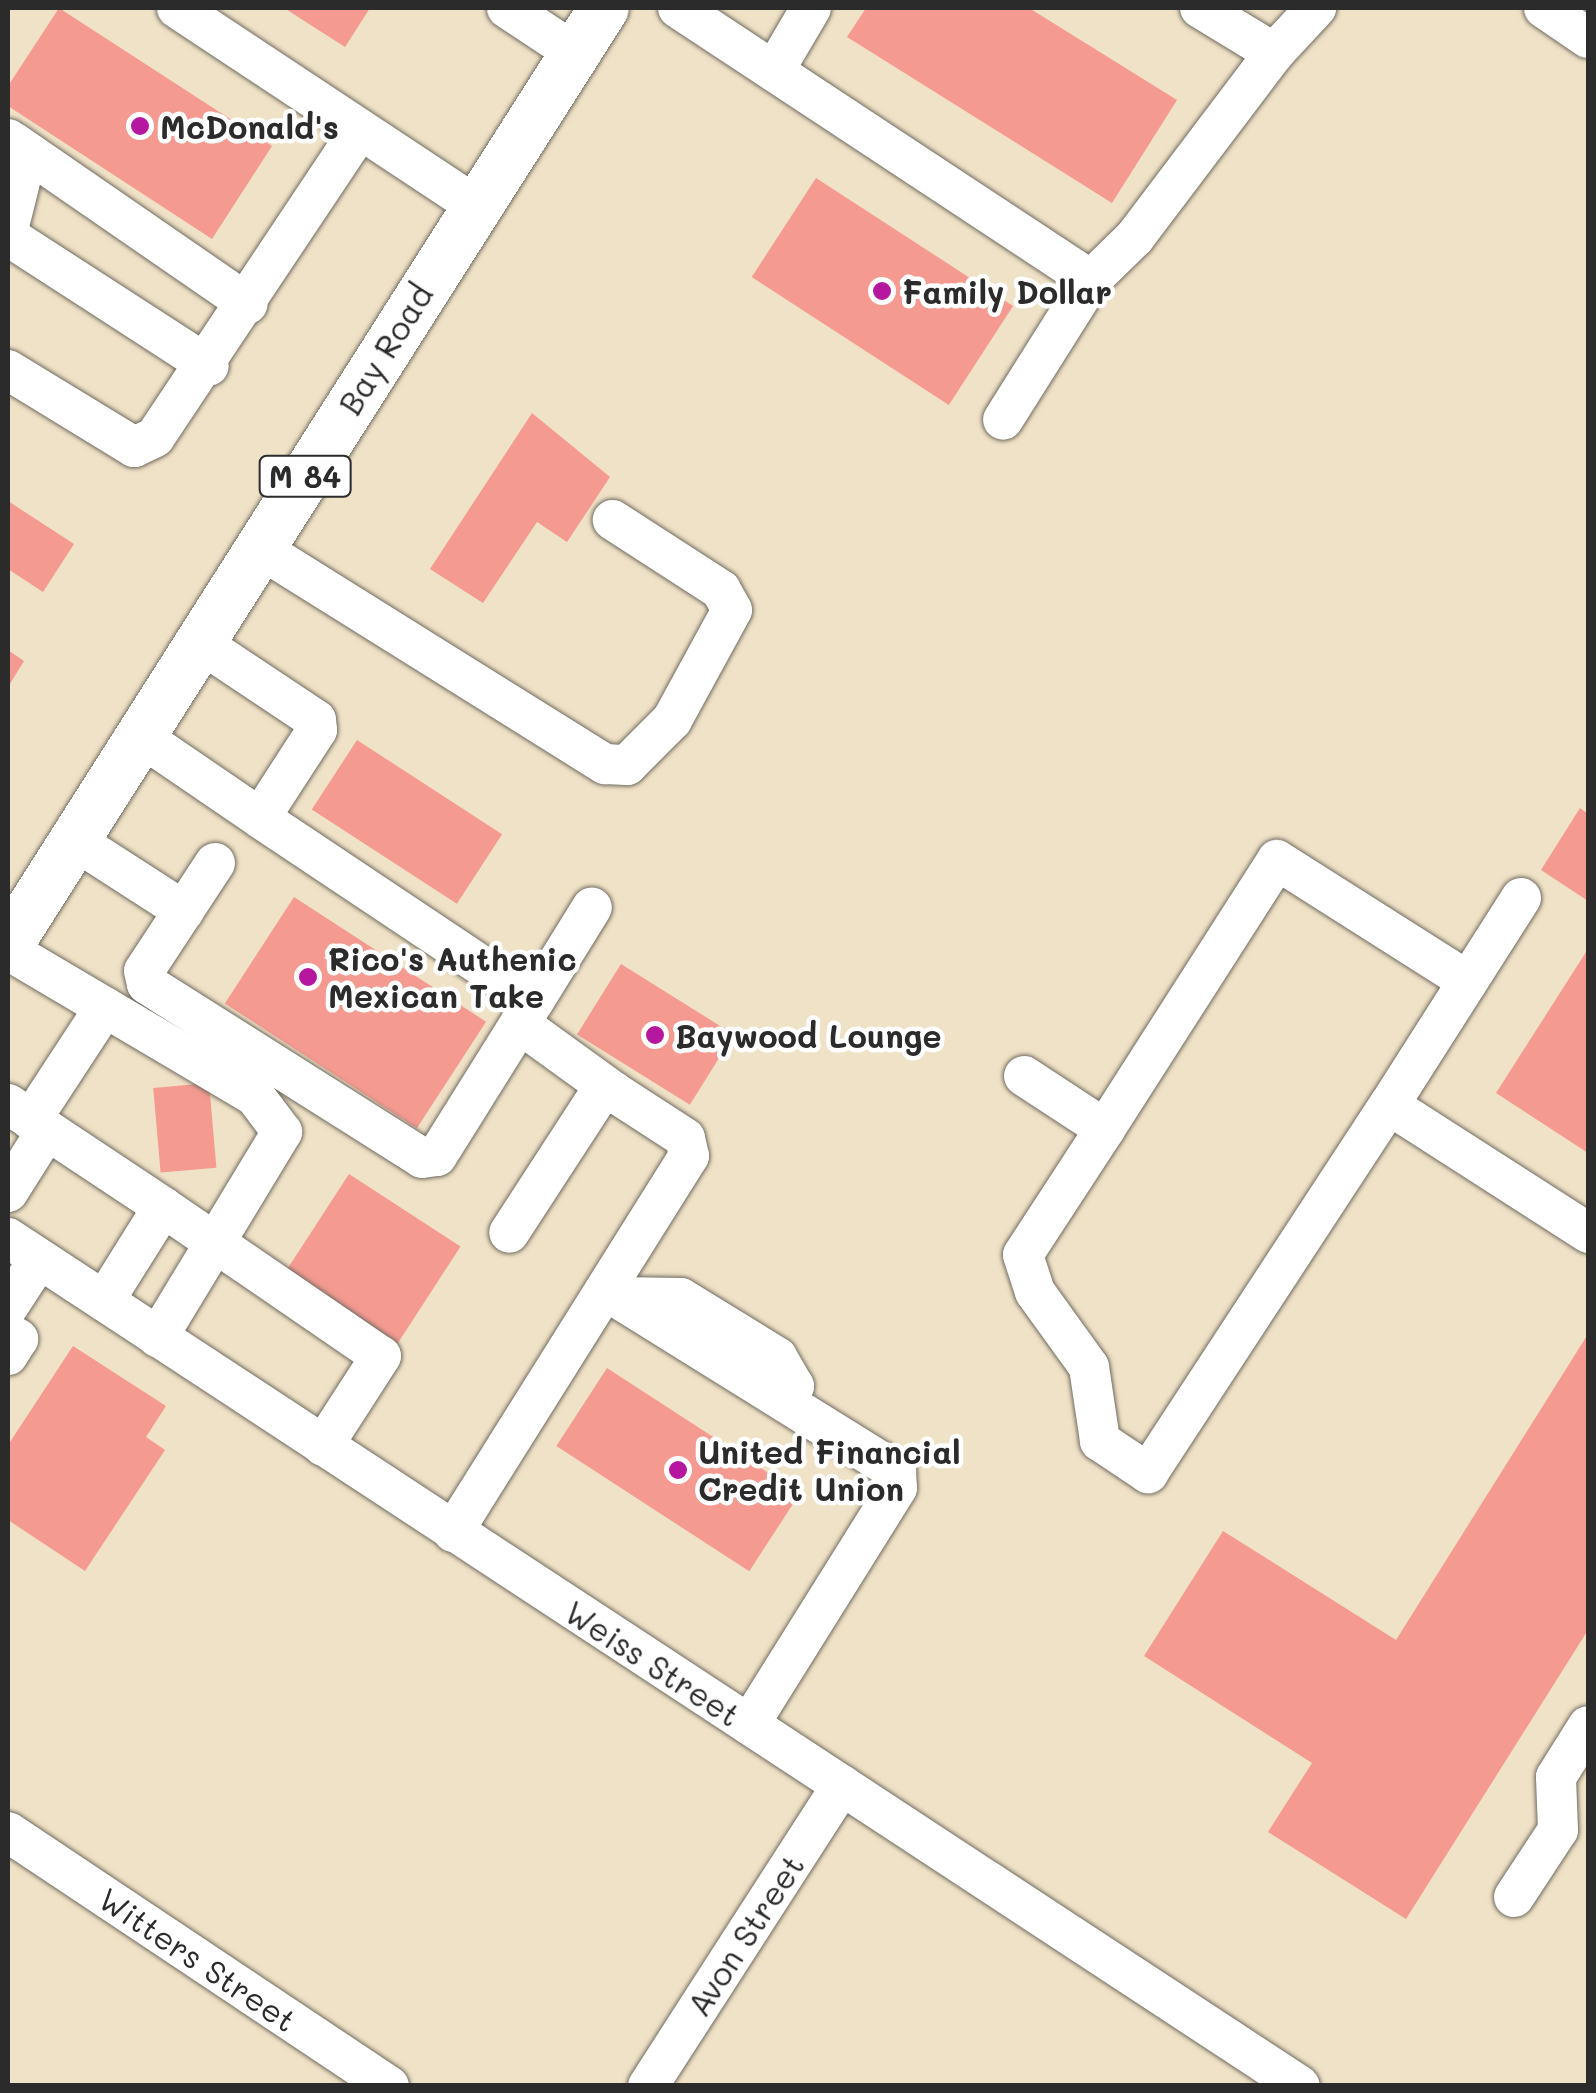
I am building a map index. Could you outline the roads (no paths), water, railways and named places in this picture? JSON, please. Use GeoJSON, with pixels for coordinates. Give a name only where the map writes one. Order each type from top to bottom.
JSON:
{"type":"FeatureCollection","features":[{"type":"Feature","properties":{"kind":"main road","name":"Bay Road"},"geometry":{"type":"LineString","coordinates":[[8,948],[604,8]]}},
{"type":"Feature","properties":{"kind":"street"},"geometry":{"type":"LineString","coordinates":[[178,8],[476,206]]}},
{"type":"Feature","properties":{"kind":"street"},"geometry":{"type":"LineString","coordinates":[[508,8],[575,52]]}},
{"type":"Feature","properties":{"kind":"street"},"geometry":{"type":"LineString","coordinates":[[678,8],[1091,280]]}},
{"type":"Feature","properties":{"kind":"street"},"geometry":{"type":"LineString","coordinates":[[774,71],[811,8]]}},
{"type":"Feature","properties":{"kind":"street"},"geometry":{"type":"LineString","coordinates":[[1200,8],[1274,53]]}},
{"type":"Feature","properties":{"kind":"street"},"geometry":{"type":"LineString","coordinates":[[1002,420],[1091,280],[1135,236],[1274,53],[1316,8]]}},
{"type":"Feature","properties":{"kind":"street"},"geometry":{"type":"LineString","coordinates":[[1544,8],[1588,38]]}},
{"type":"Feature","properties":{"kind":"street"},"geometry":{"type":"LineString","coordinates":[[8,370],[134,447],[174,419],[360,130]]}},
{"type":"Feature","properties":{"kind":"street"},"geometry":{"type":"LineString","coordinates":[[10,140],[248,304]]}},
{"type":"Feature","properties":{"kind":"street"},"geometry":{"type":"LineString","coordinates":[[10,140],[22,174],[8,233],[208,366]]}},
{"type":"Feature","properties":{"kind":"street"},"geometry":{"type":"LineString","coordinates":[[259,548],[605,764],[627,765],[672,720],[732,610],[720,590],[613,520]]}},
{"type":"Feature","properties":{"kind":"street"},"geometry":{"type":"LineString","coordinates":[[199,642],[316,720],[260,818]]}},
{"type":"Feature","properties":{"kind":"street"},"geometry":{"type":"LineString","coordinates":[[140,736],[527,1012],[614,1092],[685,1138],[688,1156],[610,1293],[453,1532]]}},
{"type":"Feature","properties":{"kind":"street"},"geometry":{"type":"LineString","coordinates":[[74,840],[184,911]]}},
{"type":"Feature","properties":{"kind":"street"},"geometry":{"type":"LineString","coordinates":[[1468,981],[1277,860],[1023,1255],[1035,1292],[1089,1368],[1100,1441],[1148,1473],[1389,1106],[1521,898]]}},
{"type":"Feature","properties":{"kind":"street"},"geometry":{"type":"LineString","coordinates":[[215,863],[144,972],[147,984],[422,1158],[438,1156],[592,908]]}},
{"type":"Feature","properties":{"kind":"street"},"geometry":{"type":"LineString","coordinates":[[8,948],[254,1096],[282,1132],[219,1243],[158,1337]]}},
{"type":"Feature","properties":{"kind":"street"},"geometry":{"type":"LineString","coordinates":[[8,1192],[28,1118],[105,1007]]}},
{"type":"Feature","properties":{"kind":"street"},"geometry":{"type":"LineString","coordinates":[[1024,1076],[1105,1129]]}},
{"type":"Feature","properties":{"kind":"street"},"geometry":{"type":"LineString","coordinates":[[508,1233],[598,1096],[614,1092]]}},
{"type":"Feature","properties":{"kind":"street"},"geometry":{"type":"LineString","coordinates":[[1389,1106],[1588,1232]]}},
{"type":"Feature","properties":{"kind":"street"},"geometry":{"type":"LineString","coordinates":[[28,1118],[219,1243],[381,1356],[324,1446]]}},
{"type":"Feature","properties":{"kind":"street"},"geometry":{"type":"LineString","coordinates":[[104,1301],[163,1207]]}},
{"type":"Feature","properties":{"kind":"street"},"geometry":{"type":"LineString","coordinates":[[8,1307],[23,1248]]}},
{"type":"Feature","properties":{"kind":"street","name":"Weiss Street"},"geometry":{"type":"LineString","coordinates":[[23,1248],[1300,2086]]}},
{"type":"Feature","properties":{"kind":"street"},"geometry":{"type":"LineString","coordinates":[[610,1293],[896,1471],[897,1488],[748,1725]]}},
{"type":"Feature","properties":{"kind":"street"},"geometry":{"type":"LineString","coordinates":[[8,1333],[18,1339],[8,1355]]}},
{"type":"Feature","properties":{"kind":"street"},"geometry":{"type":"LineString","coordinates":[[1514,1898],[1558,1830],[1556,1777],[1588,1726]]}},
{"type":"Feature","properties":{"kind":"street","name":"Avon Street"},"geometry":{"type":"LineString","coordinates":[[648,2086],[842,1785]]}},
{"type":"Feature","properties":{"kind":"street","name":"Witters Street"},"geometry":{"type":"LineString","coordinates":[[8,1832],[389,2086]]}},
{"type":"Feature","properties":{"kind":"place","name":"McDonald's"},"geometry":{"type":"Point","coordinates":[140,126]}},
{"type":"Feature","properties":{"kind":"place","name":"Family Dollar"},"geometry":{"type":"Point","coordinates":[882,291]}},
{"type":"Feature","properties":{"kind":"place","name":"Rico's Authenic Mexican Take"},"geometry":{"type":"Point","coordinates":[308,977]}},
{"type":"Feature","properties":{"kind":"place","name":"Baywood Lounge"},"geometry":{"type":"Point","coordinates":[655,1035]}},
{"type":"Feature","properties":{"kind":"place","name":"United Financial Credit Union"},"geometry":{"type":"Point","coordinates":[678,1470]}}]}
